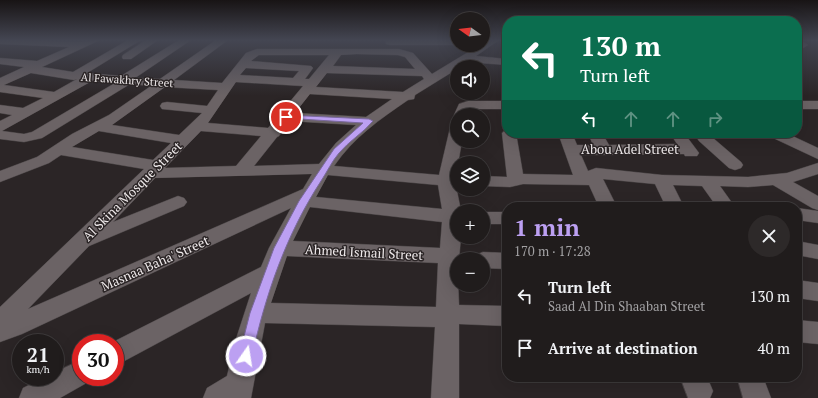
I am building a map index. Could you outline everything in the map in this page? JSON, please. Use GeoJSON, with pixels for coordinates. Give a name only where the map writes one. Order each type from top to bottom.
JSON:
{"type":"FeatureCollection","features":[{"type":"Feature","properties":{"kind":"street"},"geometry":{"type":"LineString","coordinates":[[0,82],[54,59]]}},
{"type":"Feature","properties":{"kind":"street"},"geometry":{"type":"LineString","coordinates":[[74,76],[104,59]]}},
{"type":"Feature","properties":{"kind":"street"},"geometry":{"type":"LineString","coordinates":[[0,127],[90,78],[122,59]]}},
{"type":"Feature","properties":{"kind":"street"},"geometry":{"type":"LineString","coordinates":[[0,135],[20,138],[33,136],[158,59]]}},
{"type":"Feature","properties":{"kind":"street"},"geometry":{"type":"LineString","coordinates":[[0,177],[43,160],[77,137],[114,118],[198,59]]}},
{"type":"Feature","properties":{"kind":"street","name":"Al Skina Mosque Street"},"geometry":{"type":"LineString","coordinates":[[0,322],[197,126],[211,110],[228,82],[248,59]]}},
{"type":"Feature","properties":{"kind":"street"},"geometry":{"type":"LineString","coordinates":[[252,59],[307,68],[306,85]]}},
{"type":"Feature","properties":{"kind":"street"},"geometry":{"type":"LineString","coordinates":[[241,171],[274,133],[306,85],[324,69],[333,59]]}},
{"type":"Feature","properties":{"kind":"street"},"geometry":{"type":"LineString","coordinates":[[412,59],[428,77]]}},
{"type":"Feature","properties":{"kind":"street"},"geometry":{"type":"LineString","coordinates":[[231,393],[269,273],[279,248],[306,197],[336,151],[369,121],[409,96],[428,77],[461,59]]}},
{"type":"Feature","properties":{"kind":"street","name":"Al Fawakhry Street"},"geometry":{"type":"LineString","coordinates":[[0,61],[74,76],[124,81],[164,84],[228,82],[306,85],[409,96]]}},
{"type":"Feature","properties":{"kind":"street"},"geometry":{"type":"LineString","coordinates":[[324,69],[428,77]]}},
{"type":"Feature","properties":{"kind":"street"},"geometry":{"type":"LineString","coordinates":[[0,88],[56,96]]}},
{"type":"Feature","properties":{"kind":"street"},"geometry":{"type":"LineString","coordinates":[[464,108],[468,105],[502,105]]}},
{"type":"Feature","properties":{"kind":"street"},"geometry":{"type":"LineString","coordinates":[[802,105],[818,105]]}},
{"type":"Feature","properties":{"kind":"street"},"geometry":{"type":"LineString","coordinates":[[167,106],[211,110]]}},
{"type":"Feature","properties":{"kind":"street"},"geometry":{"type":"LineString","coordinates":[[0,109],[26,113]]}},
{"type":"Feature","properties":{"kind":"street"},"geometry":{"type":"LineString","coordinates":[[286,117],[369,121]]}},
{"type":"Feature","properties":{"kind":"street"},"geometry":{"type":"LineString","coordinates":[[197,126],[274,133]]}},
{"type":"Feature","properties":{"kind":"street"},"geometry":{"type":"LineString","coordinates":[[98,127],[183,140]]}},
{"type":"Feature","properties":{"kind":"street"},"geometry":{"type":"LineString","coordinates":[[510,138],[516,181]]}},
{"type":"Feature","properties":{"kind":"street"},"geometry":{"type":"LineString","coordinates":[[568,138],[572,150],[589,180],[604,202]]}},
{"type":"Feature","properties":{"kind":"street"},"geometry":{"type":"LineString","coordinates":[[597,138],[603,150]]}},
{"type":"Feature","properties":{"kind":"street","name":"Abou Adel Street"},"geometry":{"type":"LineString","coordinates":[[572,150],[690,151],[681,138]]}},
{"type":"Feature","properties":{"kind":"street"},"geometry":{"type":"LineString","coordinates":[[704,138],[735,165]]}},
{"type":"Feature","properties":{"kind":"street"},"geometry":{"type":"LineString","coordinates":[[784,138],[818,154]]}},
{"type":"Feature","properties":{"kind":"street"},"geometry":{"type":"LineString","coordinates":[[451,204],[446,181],[453,148]]}},
{"type":"Feature","properties":{"kind":"street"},"geometry":{"type":"LineString","coordinates":[[59,150],[154,169],[241,171],[323,170],[446,181]]}},
{"type":"Feature","properties":{"kind":"street"},"geometry":{"type":"LineString","coordinates":[[589,180],[594,174],[600,173],[662,180],[748,182],[777,180],[818,168]]}},
{"type":"Feature","properties":{"kind":"street"},"geometry":{"type":"LineString","coordinates":[[490,181],[516,181],[523,179],[589,180]]}},
{"type":"Feature","properties":{"kind":"street"},"geometry":{"type":"LineString","coordinates":[[662,180],[673,202]]}},
{"type":"Feature","properties":{"kind":"street"},"geometry":{"type":"LineString","coordinates":[[777,180],[818,204]]}},
{"type":"Feature","properties":{"kind":"street"},"geometry":{"type":"LineString","coordinates":[[708,182],[722,202]]}},
{"type":"Feature","properties":{"kind":"street"},"geometry":{"type":"LineString","coordinates":[[306,197],[450,216]]}},
{"type":"Feature","properties":{"kind":"street","name":"Masnaa Baha' Street"},"geometry":{"type":"LineString","coordinates":[[0,331],[13,327],[306,197]]}},
{"type":"Feature","properties":{"kind":"street"},"geometry":{"type":"LineString","coordinates":[[78,244],[178,202]]}},
{"type":"Feature","properties":{"kind":"street"},"geometry":{"type":"LineString","coordinates":[[802,215],[818,217]]}},
{"type":"Feature","properties":{"kind":"street"},"geometry":{"type":"LineString","coordinates":[[490,218],[502,218]]}},
{"type":"Feature","properties":{"kind":"street","name":"Ahmed Ismail Street"},"geometry":{"type":"LineString","coordinates":[[279,248],[450,258]]}},
{"type":"Feature","properties":{"kind":"street"},"geometry":{"type":"LineString","coordinates":[[802,249],[818,252]]}},
{"type":"Feature","properties":{"kind":"street"},"geometry":{"type":"LineString","coordinates":[[490,260],[502,261]]}},
{"type":"Feature","properties":{"kind":"street"},"geometry":{"type":"LineString","coordinates":[[124,349],[269,273]]}},
{"type":"Feature","properties":{"kind":"street"},"geometry":{"type":"LineString","coordinates":[[445,398],[450,286]]}},
{"type":"Feature","properties":{"kind":"street"},"geometry":{"type":"LineString","coordinates":[[802,290],[818,292]]}},
{"type":"Feature","properties":{"kind":"street"},"geometry":{"type":"LineString","coordinates":[[256,313],[502,316]]}},
{"type":"Feature","properties":{"kind":"street"},"geometry":{"type":"LineString","coordinates":[[802,332],[818,333]]}},
{"type":"Feature","properties":{"kind":"street"},"geometry":{"type":"LineString","coordinates":[[33,398],[72,377]]}},
{"type":"Feature","properties":{"kind":"street"},"geometry":{"type":"LineString","coordinates":[[752,382],[757,398]]}},
{"type":"Feature","properties":{"kind":"route"},"geometry":{"type":"LineString","coordinates":[[246,356],[256,313],[279,248],[304,201],[336,151],[369,121],[286,117]]}}]}
